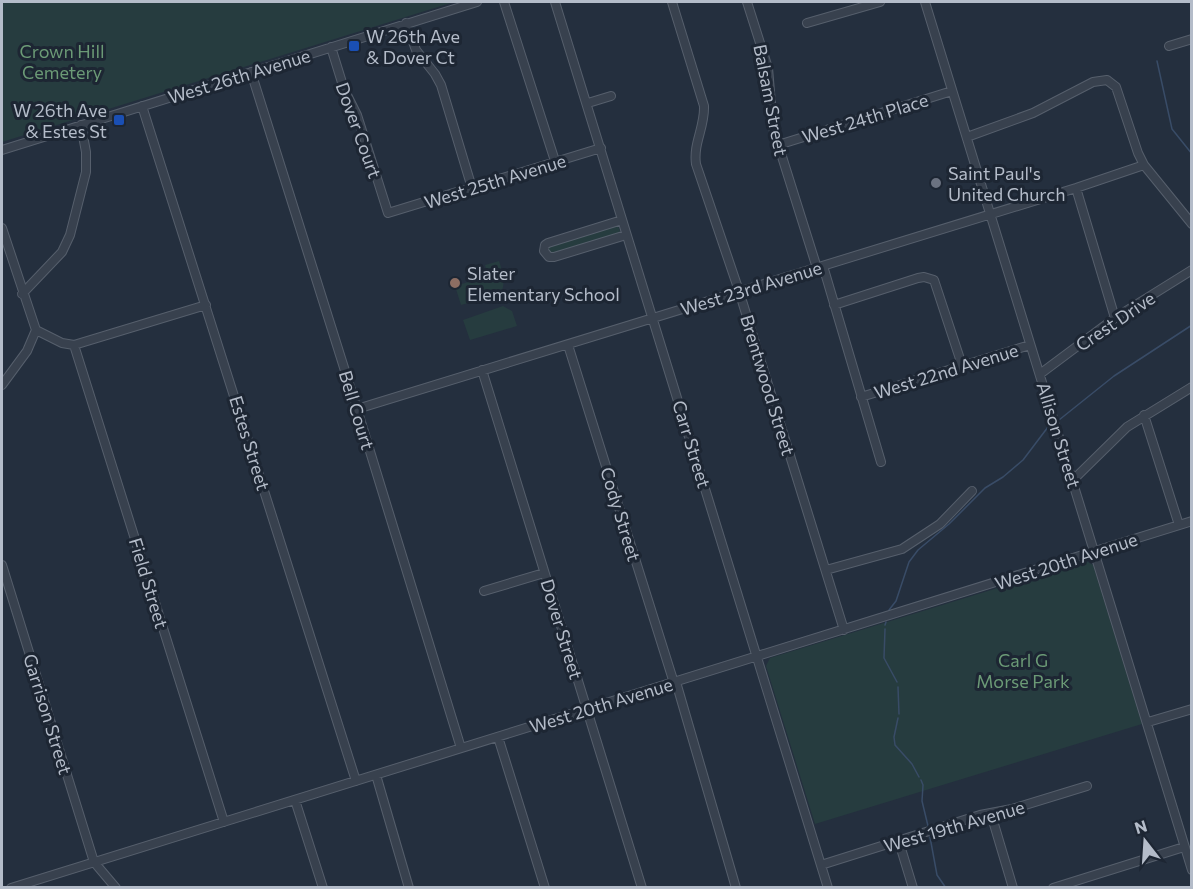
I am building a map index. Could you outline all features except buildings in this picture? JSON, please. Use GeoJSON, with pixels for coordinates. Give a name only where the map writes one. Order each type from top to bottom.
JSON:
{"type":"FeatureCollection","features":[{"type":"Feature","properties":{"kind":"street","name":"West 26th Avenue"},"geometry":{"type":"LineString","coordinates":[[2,150],[477,2]]}},
{"type":"Feature","properties":{"kind":"street"},"geometry":{"type":"LineString","coordinates":[[504,2],[555,161]]}},
{"type":"Feature","properties":{"kind":"street","name":"Carr Street"},"geometry":{"type":"LineString","coordinates":[[555,2],[828,888]]}},
{"type":"Feature","properties":{"kind":"street","name":"Brentwood Street"},"geometry":{"type":"LineString","coordinates":[[672,2],[704,106],[703,122],[695,149],[696,164],[739,291],[844,630]]}},
{"type":"Feature","properties":{"kind":"street","name":"Balsam Street"},"geometry":{"type":"LineString","coordinates":[[747,2],[768,68],[771,116],[778,145],[834,305],[880,462]]}},
{"type":"Feature","properties":{"kind":"street"},"geometry":{"type":"LineString","coordinates":[[807,23],[880,2]]}},
{"type":"Feature","properties":{"kind":"street","name":"Allison Street"},"geometry":{"type":"LineString","coordinates":[[925,2],[1148,723],[1191,870]]}},
{"type":"Feature","properties":{"kind":"street"},"geometry":{"type":"LineString","coordinates":[[406,23],[416,50],[441,85],[472,188]]}},
{"type":"Feature","properties":{"kind":"street"},"geometry":{"type":"LineString","coordinates":[[1169,46],[1191,39]]}},
{"type":"Feature","properties":{"kind":"street","name":"Dover Court"},"geometry":{"type":"LineString","coordinates":[[331,47],[344,89],[357,115],[388,213]]}},
{"type":"Feature","properties":{"kind":"street","name":"Bell Court"},"geometry":{"type":"LineString","coordinates":[[251,72],[461,748]]}},
{"type":"Feature","properties":{"kind":"street"},"geometry":{"type":"LineString","coordinates":[[967,137],[1033,113],[1093,82],[1107,80],[1116,87],[1144,165],[1191,224]]}},
{"type":"Feature","properties":{"kind":"street","name":"West 24th Place"},"geometry":{"type":"LineString","coordinates":[[778,145],[952,91]]}},
{"type":"Feature","properties":{"kind":"street"},"geometry":{"type":"LineString","coordinates":[[588,103],[611,96]]}},
{"type":"Feature","properties":{"kind":"street","name":"Estes Street"},"geometry":{"type":"LineString","coordinates":[[142,106],[356,781]]}},
{"type":"Feature","properties":{"kind":"street"},"geometry":{"type":"LineString","coordinates":[[22,294],[62,252],[70,235],[86,172],[86,152],[81,125]]}},
{"type":"Feature","properties":{"kind":"street","name":"West 25th Avenue"},"geometry":{"type":"LineString","coordinates":[[388,213],[601,148]]}},
{"type":"Feature","properties":{"kind":"street","name":"West 23rd Avenue"},"geometry":{"type":"LineString","coordinates":[[357,409],[1076,188],[1144,165]]}},
{"type":"Feature","properties":{"kind":"street"},"geometry":{"type":"LineString","coordinates":[[1076,188],[1115,318]]}},
{"type":"Feature","properties":{"kind":"street"},"geometry":{"type":"LineString","coordinates":[[621,220],[548,243],[543,251],[549,257],[554,257],[626,235]]}},
{"type":"Feature","properties":{"kind":"street"},"geometry":{"type":"LineString","coordinates":[[2,228],[22,294],[36,330],[62,343],[74,345],[206,304]]}},
{"type":"Feature","properties":{"kind":"street","name":"Crest Drive"},"geometry":{"type":"LineString","coordinates":[[1040,374],[1115,318],[1191,270]]}},
{"type":"Feature","properties":{"kind":"street"},"geometry":{"type":"LineString","coordinates":[[834,305],[924,277],[934,280],[962,366]]}},
{"type":"Feature","properties":{"kind":"street"},"geometry":{"type":"LineString","coordinates":[[2,385],[27,351],[36,330]]}},
{"type":"Feature","properties":{"kind":"street","name":"Field Street"},"geometry":{"type":"LineString","coordinates":[[74,345],[224,822]]}},
{"type":"Feature","properties":{"kind":"street","name":"Cody Street"},"geometry":{"type":"LineString","coordinates":[[568,345],[675,682],[736,888]]}},
{"type":"Feature","properties":{"kind":"street","name":"West 22nd Avenue"},"geometry":{"type":"LineString","coordinates":[[861,397],[1030,345]]}},
{"type":"Feature","properties":{"kind":"street","name":"Dover Street"},"geometry":{"type":"LineString","coordinates":[[482,370],[642,888]]}},
{"type":"Feature","properties":{"kind":"street"},"geometry":{"type":"LineString","coordinates":[[1073,480],[1127,427],[1191,387]]}},
{"type":"Feature","properties":{"kind":"street"},"geometry":{"type":"LineString","coordinates":[[1144,416],[1179,525]]}},
{"type":"Feature","properties":{"kind":"street"},"geometry":{"type":"LineString","coordinates":[[826,570],[902,549],[940,524],[972,491]]}},
{"type":"Feature","properties":{"kind":"street","name":"West 20th Avenue"},"geometry":{"type":"LineString","coordinates":[[11,888],[1191,521]]}},
{"type":"Feature","properties":{"kind":"street","name":"Garrison Street"},"geometry":{"type":"LineString","coordinates":[[2,566],[94,862]]}},
{"type":"Feature","properties":{"kind":"street"},"geometry":{"type":"LineString","coordinates":[[484,591],[544,573]]}},
{"type":"Feature","properties":{"kind":"street"},"geometry":{"type":"LineString","coordinates":[[1148,723],[1191,709]]}},
{"type":"Feature","properties":{"kind":"street"},"geometry":{"type":"LineString","coordinates":[[498,737],[545,888]]}},
{"type":"Feature","properties":{"kind":"street"},"geometry":{"type":"LineString","coordinates":[[376,775],[409,888]]}},
{"type":"Feature","properties":{"kind":"street","name":"West 19th Avenue"},"geometry":{"type":"LineString","coordinates":[[821,865],[980,815],[991,814],[1087,786]]}},
{"type":"Feature","properties":{"kind":"street"},"geometry":{"type":"LineString","coordinates":[[295,800],[323,888]]}},
{"type":"Feature","properties":{"kind":"street"},"geometry":{"type":"LineString","coordinates":[[991,814],[1013,888]]}},
{"type":"Feature","properties":{"kind":"street"},"geometry":{"type":"LineString","coordinates":[[899,842],[913,888]]}},
{"type":"Feature","properties":{"kind":"street"},"geometry":{"type":"LineString","coordinates":[[1053,888],[1184,847]]}},
{"type":"Feature","properties":{"kind":"street"},"geometry":{"type":"LineString","coordinates":[[94,862],[116,888]]}},
{"type":"Feature","properties":{"kind":"green space","name":"Crown Hill Cemetery"},"geometry":{"type":"Polygon","coordinates":[[[2,2],[454,2],[2,142],[2,2]]]}},
{"type":"Feature","properties":{"kind":"green space"},"geometry":{"type":"Polygon","coordinates":[[[614,225],[618,226],[620,231],[617,234],[549,255],[546,251],[547,247],[614,225]]]}},
{"type":"Feature","properties":{"kind":"green space"},"geometry":{"type":"Polygon","coordinates":[[[499,261],[504,282],[500,294],[461,305],[455,286],[488,276],[485,265],[499,261]]]}},
{"type":"Feature","properties":{"kind":"green space"},"geometry":{"type":"Polygon","coordinates":[[[503,306],[512,311],[517,326],[470,340],[463,320],[503,306]]]}},
{"type":"Feature","properties":{"kind":"green space","name":"Carl G Morse Park"},"geometry":{"type":"Polygon","coordinates":[[[1086,561],[1093,565],[1142,724],[815,824],[766,666],[770,658],[1086,561]]]}},
{"type":"Feature","properties":{"kind":"waterway"},"geometry":{"type":"LineString","coordinates":[[1157,61],[1172,129],[1192,154]]}},
{"type":"Feature","properties":{"kind":"waterway"},"geometry":{"type":"LineString","coordinates":[[1059,420],[1114,376],[1192,325]]}},
{"type":"Feature","properties":{"kind":"waterway"},"geometry":{"type":"LineString","coordinates":[[889,610],[896,601],[909,562],[918,550],[949,524],[985,488],[1003,477],[1023,460],[1048,427]]}},
{"type":"Feature","properties":{"kind":"waterway"},"geometry":{"type":"LineString","coordinates":[[885,629],[884,658],[897,682]]}},
{"type":"Feature","properties":{"kind":"waterway"},"geometry":{"type":"LineString","coordinates":[[898,687],[899,714]]}},
{"type":"Feature","properties":{"kind":"waterway"},"geometry":{"type":"LineString","coordinates":[[898,718],[894,737],[895,745],[912,764],[919,777]]}},
{"type":"Feature","properties":{"kind":"waterway"},"geometry":{"type":"LineString","coordinates":[[921,780],[922,801],[928,826]]}},
{"type":"Feature","properties":{"kind":"waterway"},"geometry":{"type":"LineString","coordinates":[[930,837],[937,875],[946,888]]}},
{"type":"Feature","properties":{"kind":"place","name":"W 26th Ave & Dover Ct"},"geometry":{"type":"Point","coordinates":[354,46]}},
{"type":"Feature","properties":{"kind":"place","name":"W 26th Ave & Estes St"},"geometry":{"type":"Point","coordinates":[119,120]}},
{"type":"Feature","properties":{"kind":"place","name":"Saint Paul's United Church"},"geometry":{"type":"Point","coordinates":[936,183]}},
{"type":"Feature","properties":{"kind":"place","name":"Slater Elementary School"},"geometry":{"type":"Point","coordinates":[455,283]}}]}
